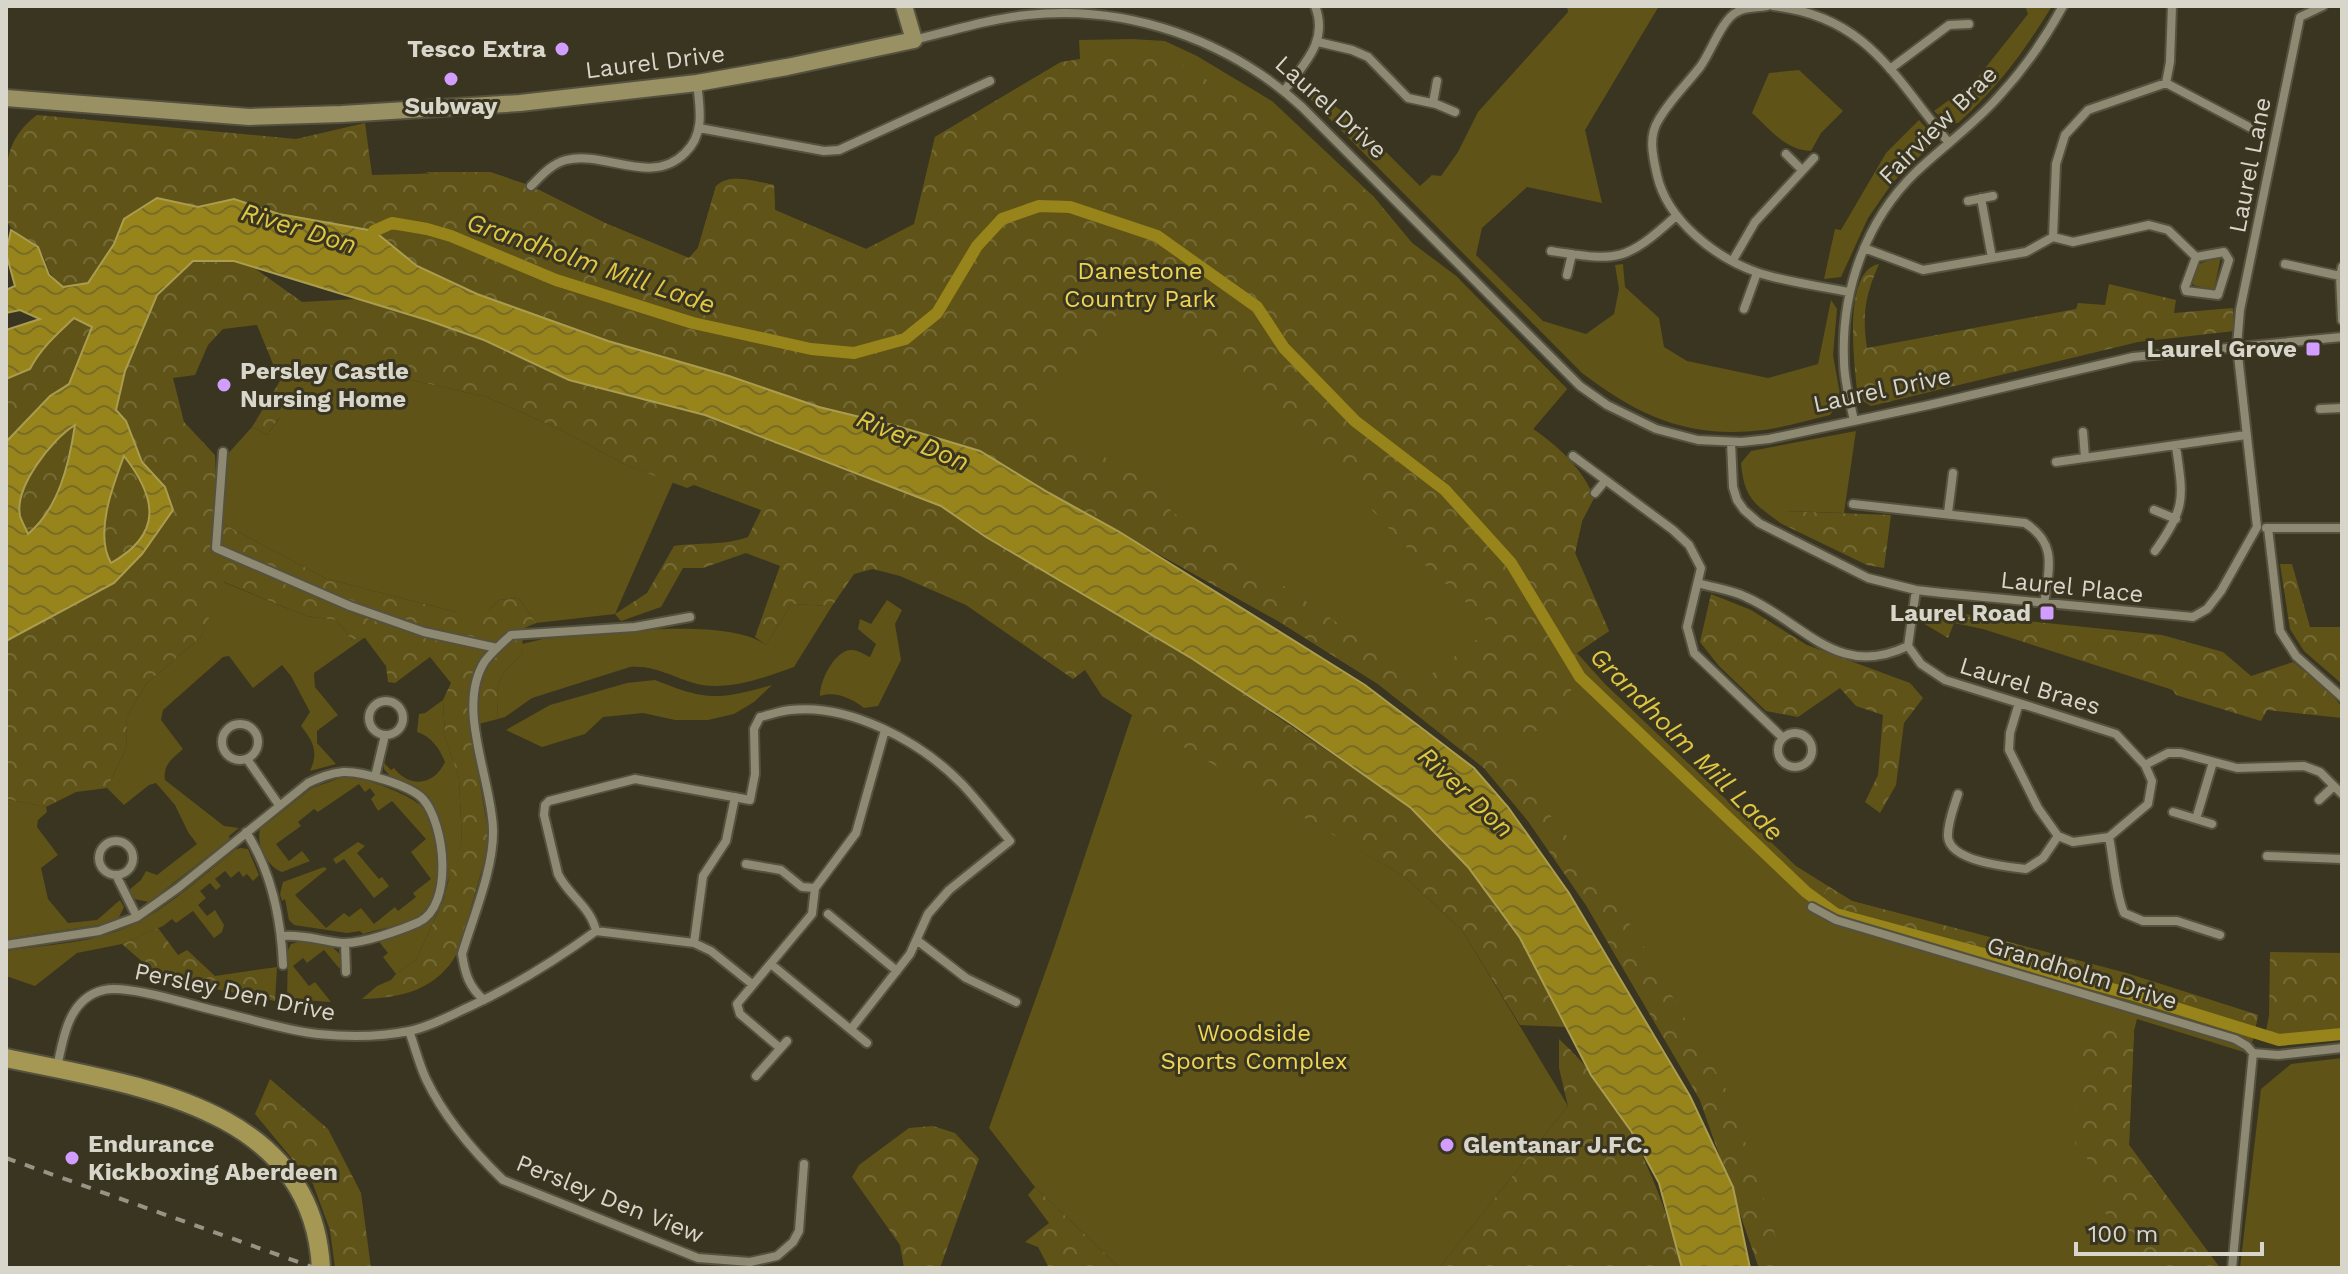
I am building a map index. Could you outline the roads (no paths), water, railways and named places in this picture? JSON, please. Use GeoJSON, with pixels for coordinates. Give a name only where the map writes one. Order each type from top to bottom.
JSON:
{"type":"FeatureCollection","features":[{"type":"Feature","properties":{"kind":"main road"},"geometry":{"type":"LineString","coordinates":[[6,1058],[154,1091],[203,1109],[240,1129],[283,1168],[301,1194],[312,1222],[320,1263]]}},
{"type":"Feature","properties":{"kind":"street"},"geometry":{"type":"LineString","coordinates":[[904,6],[914,40]]}},
{"type":"Feature","properties":{"kind":"street"},"geometry":{"type":"LineString","coordinates":[[1284,91],[1318,42],[1320,30],[1315,6]]}},
{"type":"Feature","properties":{"kind":"street"},"geometry":{"type":"LineString","coordinates":[[1767,6],[1736,12],[1726,22],[1708,56],[1657,122],[1652,138],[1652,156],[1661,195],[1676,216],[1705,243],[1757,273],[1849,292]]}},
{"type":"Feature","properties":{"kind":"street"},"geometry":{"type":"LineString","coordinates":[[1773,6],[1812,13],[1836,23],[1866,42],[1949,143]]}},
{"type":"Feature","properties":{"kind":"street","name":"Fairview Brae"},"geometry":{"type":"LineString","coordinates":[[1854,421],[1844,363],[1844,328],[1849,292],[1864,248],[1886,207],[1913,175],[2000,96],[2034,52],[2063,6]]}},
{"type":"Feature","properties":{"kind":"street"},"geometry":{"type":"LineString","coordinates":[[2166,83],[2172,6]]}},
{"type":"Feature","properties":{"kind":"street","name":"Laurel Lane"},"geometry":{"type":"LineString","coordinates":[[2237,346],[2240,310],[2300,17],[2323,6]]}},
{"type":"Feature","properties":{"kind":"street","name":"Laurel Drive"},"geometry":{"type":"LineString","coordinates":[[6,98],[97,107],[274,117],[520,103],[697,83],[787,67],[1028,15],[1089,14],[1170,29],[1228,53],[1284,91],[1580,386],[1607,405],[1656,429],[1698,440],[1731,442],[1769,439],[2133,357],[2342,337]]}},
{"type":"Feature","properties":{"kind":"street"},"geometry":{"type":"LineString","coordinates":[[1890,69],[1949,25],[1969,24]]}},
{"type":"Feature","properties":{"kind":"street"},"geometry":{"type":"LineString","coordinates":[[1318,42],[1368,57],[1408,98],[1455,112]]}},
{"type":"Feature","properties":{"kind":"street"},"geometry":{"type":"LineString","coordinates":[[699,128],[824,151],[839,150],[990,81]]}},
{"type":"Feature","properties":{"kind":"street"},"geometry":{"type":"LineString","coordinates":[[1433,103],[1437,81]]}},
{"type":"Feature","properties":{"kind":"street"},"geometry":{"type":"LineString","coordinates":[[531,186],[546,170],[563,161],[584,157],[660,168],[679,159],[693,145],[699,128],[701,112],[697,83]]}},
{"type":"Feature","properties":{"kind":"street"},"geometry":{"type":"LineString","coordinates":[[2053,237],[2056,164],[2065,135],[2088,110],[2166,83],[2251,128]]}},
{"type":"Feature","properties":{"kind":"street"},"geometry":{"type":"LineString","coordinates":[[1786,154],[1802,170]]}},
{"type":"Feature","properties":{"kind":"street"},"geometry":{"type":"LineString","coordinates":[[1733,260],[1755,222],[1814,158]]}},
{"type":"Feature","properties":{"kind":"street"},"geometry":{"type":"LineString","coordinates":[[1968,201],[1993,196]]}},
{"type":"Feature","properties":{"kind":"street"},"geometry":{"type":"LineString","coordinates":[[1981,198],[1992,258]]}},
{"type":"Feature","properties":{"kind":"street"},"geometry":{"type":"LineString","coordinates":[[1551,251],[1604,259],[1628,253],[1647,242],[1676,216]]}},
{"type":"Feature","properties":{"kind":"street"},"geometry":{"type":"LineString","coordinates":[[1864,248],[1923,270],[2026,252],[2053,237],[2073,242],[2149,225],[2168,230],[2196,257]]}},
{"type":"Feature","properties":{"kind":"street"},"geometry":{"type":"LineString","coordinates":[[2224,252],[2228,256],[2218,295],[2186,291],[2196,257],[2224,252]]}},
{"type":"Feature","properties":{"kind":"street"},"geometry":{"type":"LineString","coordinates":[[1567,275],[1572,254]]}},
{"type":"Feature","properties":{"kind":"street"},"geometry":{"type":"LineString","coordinates":[[2285,264],[2341,271],[2342,320]]}},
{"type":"Feature","properties":{"kind":"street"},"geometry":{"type":"LineString","coordinates":[[1744,309],[1757,273]]}},
{"type":"Feature","properties":{"kind":"street"},"geometry":{"type":"LineString","coordinates":[[2237,346],[2257,527],[2342,528]]}},
{"type":"Feature","properties":{"kind":"street"},"geometry":{"type":"LineString","coordinates":[[2320,409],[2342,408]]}},
{"type":"Feature","properties":{"kind":"street"},"geometry":{"type":"LineString","coordinates":[[2083,432],[2085,458]]}},
{"type":"Feature","properties":{"kind":"street"},"geometry":{"type":"LineString","coordinates":[[2056,462],[2246,435]]}},
{"type":"Feature","properties":{"kind":"street","name":"Laurel Place"},"geometry":{"type":"LineString","coordinates":[[1731,442],[1733,487],[1737,500],[1759,523],[1868,578],[1916,590],[2044,605],[2193,617],[2207,609],[2221,591],[2257,527]]}},
{"type":"Feature","properties":{"kind":"street"},"geometry":{"type":"LineString","coordinates":[[2155,551],[2176,519],[2182,495],[2176,446]]}},
{"type":"Feature","properties":{"kind":"street"},"geometry":{"type":"LineString","coordinates":[[223,452],[216,548],[350,606],[424,632],[497,648]]}},
{"type":"Feature","properties":{"kind":"street"},"geometry":{"type":"LineString","coordinates":[[1573,456],[1689,545],[1701,568],[1687,627],[1694,653],[1783,738]]}},
{"type":"Feature","properties":{"kind":"street"},"geometry":{"type":"LineString","coordinates":[[1948,513],[1953,473]]}},
{"type":"Feature","properties":{"kind":"street"},"geometry":{"type":"LineString","coordinates":[[1595,493],[1605,481]]}},
{"type":"Feature","properties":{"kind":"street"},"geometry":{"type":"LineString","coordinates":[[1853,504],[2025,523],[2036,530],[2049,551],[2044,605]]}},
{"type":"Feature","properties":{"kind":"street"},"geometry":{"type":"LineString","coordinates":[[2154,510],[2176,519]]}},
{"type":"Feature","properties":{"kind":"street"},"geometry":{"type":"LineString","coordinates":[[2268,528],[2280,631],[2296,656],[2342,697]]}},
{"type":"Feature","properties":{"kind":"street"},"geometry":{"type":"LineString","coordinates":[[1698,583],[1745,596],[1829,648],[1848,656],[1869,658],[1908,646],[1916,590]]}},
{"type":"Feature","properties":{"kind":"street"},"geometry":{"type":"LineString","coordinates":[[484,1000],[472,989],[462,954],[492,851],[493,830],[473,696],[485,661],[511,635],[635,627],[690,617]]}},
{"type":"Feature","properties":{"kind":"street","name":"Laurel Braes"},"geometry":{"type":"LineString","coordinates":[[1908,646],[1921,664],[1945,680],[2116,734],[2145,765]]}},
{"type":"Feature","properties":{"kind":"street"},"geometry":{"type":"LineString","coordinates":[[390,701],[400,707],[404,718],[400,729],[385,735],[375,731],[369,715],[374,705],[390,701]]}},
{"type":"Feature","properties":{"kind":"street"},"geometry":{"type":"LineString","coordinates":[[2019,703],[2010,733],[2009,750],[2038,808],[2058,836],[2073,842],[2109,837],[2148,804],[2152,781],[2145,765],[2168,753],[2181,753],[2237,768],[2304,766],[2320,772],[2342,794]]}},
{"type":"Feature","properties":{"kind":"street"},"geometry":{"type":"LineString","coordinates":[[752,984],[711,951],[694,943],[596,931],[589,913],[558,874],[544,815],[545,805],[635,779],[750,800],[755,774],[754,729],[760,717],[792,710],[827,711],[885,730],[924,750],[961,784],[1010,841],[949,890],[928,914],[918,941],[851,1029]]}},
{"type":"Feature","properties":{"kind":"street"},"geometry":{"type":"LineString","coordinates":[[247,759],[258,745],[256,734],[247,726],[230,728],[223,737],[223,748],[231,757],[247,759],[279,805]]}},
{"type":"Feature","properties":{"kind":"street"},"geometry":{"type":"LineString","coordinates":[[756,1076],[784,1045],[740,1014],[737,1009],[739,1000],[772,965],[812,914],[815,888],[860,825],[885,730]]}},
{"type":"Feature","properties":{"kind":"street"},"geometry":{"type":"LineString","coordinates":[[1796,733],[1809,739],[1812,753],[1808,761],[1799,767],[1784,763],[1778,748],[1783,738],[1796,733]]}},
{"type":"Feature","properties":{"kind":"street"},"geometry":{"type":"LineString","coordinates":[[375,777],[385,735]]}},
{"type":"Feature","properties":{"kind":"street"},"geometry":{"type":"LineString","coordinates":[[2196,819],[2213,762]]}},
{"type":"Feature","properties":{"kind":"street"},"geometry":{"type":"LineString","coordinates":[[6,945],[99,931],[137,917],[178,888],[308,783],[324,776],[352,772],[415,792],[430,809],[439,833],[441,889],[432,912],[421,921],[345,943],[309,935],[282,936]]}},
{"type":"Feature","properties":{"kind":"street"},"geometry":{"type":"LineString","coordinates":[[2319,800],[2334,786]]}},
{"type":"Feature","properties":{"kind":"street"},"geometry":{"type":"LineString","coordinates":[[1958,794],[1948,836],[1950,846],[1959,853],[2003,866],[2026,869],[2043,858],[2058,836]]}},
{"type":"Feature","properties":{"kind":"street"},"geometry":{"type":"LineString","coordinates":[[694,943],[703,876],[726,841],[735,797]]}},
{"type":"Feature","properties":{"kind":"street"},"geometry":{"type":"LineString","coordinates":[[2173,812],[2212,824]]}},
{"type":"Feature","properties":{"kind":"street"},"geometry":{"type":"LineString","coordinates":[[246,832],[270,880],[282,936],[283,965]]}},
{"type":"Feature","properties":{"kind":"street"},"geometry":{"type":"LineString","coordinates":[[2109,837],[2117,877],[2116,894],[2124,913],[2143,921],[2177,921],[2220,935]]}},
{"type":"Feature","properties":{"kind":"street"},"geometry":{"type":"LineString","coordinates":[[116,875],[127,871],[133,856],[128,846],[118,841],[107,843],[99,857],[106,871],[116,875],[137,917]]}},
{"type":"Feature","properties":{"kind":"street"},"geometry":{"type":"LineString","coordinates":[[2267,856],[2342,859]]}},
{"type":"Feature","properties":{"kind":"street"},"geometry":{"type":"LineString","coordinates":[[746,864],[781,870],[802,887],[815,888]]}},
{"type":"Feature","properties":{"kind":"street","name":"Grandholm Drive"},"geometry":{"type":"LineString","coordinates":[[1812,907],[1836,920],[2235,1039],[2253,1053],[2278,1055],[2342,1048]]}},
{"type":"Feature","properties":{"kind":"street"},"geometry":{"type":"LineString","coordinates":[[828,914],[897,971]]}},
{"type":"Feature","properties":{"kind":"street","name":"Persley Den Drive"},"geometry":{"type":"LineString","coordinates":[[56,1069],[72,1013],[96,992],[107,989],[161,998],[317,1034],[368,1036],[409,1031],[484,1000],[555,961],[596,931]]}},
{"type":"Feature","properties":{"kind":"street"},"geometry":{"type":"LineString","coordinates":[[918,941],[966,978],[1016,1002]]}},
{"type":"Feature","properties":{"kind":"street"},"geometry":{"type":"LineString","coordinates":[[345,943],[346,972]]}},
{"type":"Feature","properties":{"kind":"street"},"geometry":{"type":"LineString","coordinates":[[772,965],[867,1043]]}},
{"type":"Feature","properties":{"kind":"street","name":"Persley Den View"},"geometry":{"type":"LineString","coordinates":[[409,1031],[427,1080],[451,1119],[478,1156],[503,1180],[698,1258],[765,1261],[786,1250],[799,1231],[804,1164]]}},
{"type":"Feature","properties":{"kind":"street"},"geometry":{"type":"LineString","coordinates":[[2232,1268],[2253,1053]]}},
{"type":"Feature","properties":{"kind":"water","name":"River Don"},"geometry":{"type":"Polygon","coordinates":[[[157,198],[198,207],[234,199],[279,214],[374,231],[417,266],[477,294],[608,341],[729,376],[819,407],[980,451],[1118,531],[1365,685],[1474,768],[1508,807],[1569,893],[1690,1096],[1733,1187],[1750,1268],[1682,1268],[1659,1183],[1631,1131],[1591,1075],[1520,938],[1468,867],[1411,808],[1191,658],[986,537],[941,506],[705,415],[569,380],[484,340],[234,261],[193,261],[157,295],[125,371],[116,410],[126,421],[142,462],[165,487],[173,510],[142,554],[114,583],[6,641],[6,442],[50,396],[69,384],[92,327],[74,318],[44,348],[30,369],[6,379],[6,330],[40,319],[20,310],[6,313],[6,290],[15,286],[6,253],[11,230],[38,247],[49,275],[63,287],[88,283],[114,244],[124,219],[157,198]],[[75,425],[46,452],[29,478],[20,504],[20,516],[28,534],[55,498],[66,470],[75,425]],[[124,456],[105,524],[106,551],[111,563],[140,540],[149,514],[143,486],[124,456]]]}},
{"type":"Feature","properties":{"kind":"waterway","name":"Grandholm Mill Lade"},"geometry":{"type":"LineString","coordinates":[[374,231],[392,223],[427,229],[556,280],[693,323],[811,349],[854,353],[905,339],[937,313],[977,246],[1002,219],[1039,206],[1070,207],[1157,236],[1257,307],[1284,348],[1355,421],[1445,490],[1511,563],[1580,677],[1806,892],[1836,914],[2134,995],[2279,1040],[2342,1034]]}},
{"type":"Feature","properties":{"kind":"railway"},"geometry":{"type":"LineString","coordinates":[[6,1158],[315,1268]]}},
{"type":"Feature","properties":{"kind":"place","name":"Tesco Extra"},"geometry":{"type":"Point","coordinates":[562,49]}},
{"type":"Feature","properties":{"kind":"place","name":"Subway"},"geometry":{"type":"Point","coordinates":[451,79]}},
{"type":"Feature","properties":{"kind":"place","name":"Laurel Grove"},"geometry":{"type":"Point","coordinates":[2313,349]}},
{"type":"Feature","properties":{"kind":"place","name":"Persley Castle Nursing Home"},"geometry":{"type":"Point","coordinates":[224,385]}},
{"type":"Feature","properties":{"kind":"place","name":"Laurel Road"},"geometry":{"type":"Point","coordinates":[2047,613]}},
{"type":"Feature","properties":{"kind":"place","name":"Glentanar J.F.C."},"geometry":{"type":"Point","coordinates":[1447,1145]}},
{"type":"Feature","properties":{"kind":"place","name":"Endurance Kickboxing Aberdeen"},"geometry":{"type":"Point","coordinates":[72,1158]}},
{"type":"Feature","properties":{"kind":"park label","name":"Danestone Country Park"},"geometry":{"type":"Point","coordinates":[1140,285]}},
{"type":"Feature","properties":{"kind":"park label","name":"Woodside Sports Complex"},"geometry":{"type":"Point","coordinates":[1254,1047]}}]}
